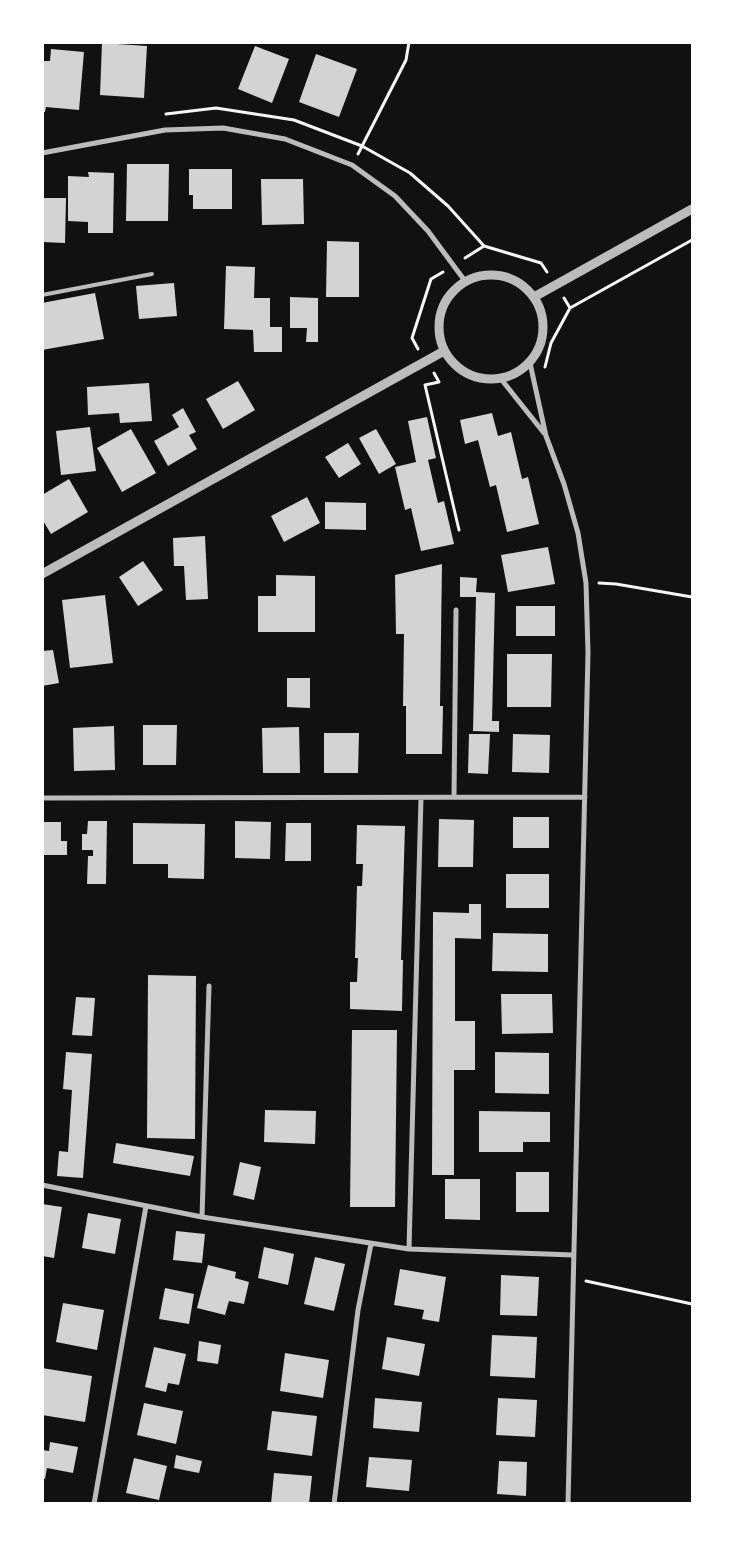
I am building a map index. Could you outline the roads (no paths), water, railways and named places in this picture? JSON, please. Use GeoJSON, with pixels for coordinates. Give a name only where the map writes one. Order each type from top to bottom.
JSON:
{"type":"FeatureCollection","features":[{"type":"Feature","properties":{"kind":"street"},"geometry":{"type":"LineString","coordinates":[[42,154],[165,130],[223,128],[285,139],[352,165],[395,196],[428,231],[465,281]]}},
{"type":"Feature","properties":{"kind":"street"},"geometry":{"type":"LineString","coordinates":[[534,296],[692,209]]}},
{"type":"Feature","properties":{"kind":"street"},"geometry":{"type":"LineString","coordinates":[[493,275],[509,278],[523,285],[534,296],[542,312],[544,331],[540,348],[530,363],[517,374],[501,379],[484,380],[468,374],[454,364],[444,350],[439,336],[439,321],[443,306],[452,293],[465,281],[478,276],[493,275]]}},
{"type":"Feature","properties":{"kind":"street"},"geometry":{"type":"LineString","coordinates":[[42,574],[444,350]]}},
{"type":"Feature","properties":{"kind":"street"},"geometry":{"type":"LineString","coordinates":[[530,363],[546,436],[564,484],[578,533],[586,583],[588,653],[568,1504]]}},
{"type":"Feature","properties":{"kind":"street"},"geometry":{"type":"LineString","coordinates":[[501,379],[546,436]]}},
{"type":"Feature","properties":{"kind":"street"},"geometry":{"type":"LineString","coordinates":[[454,797],[456,610]]}},
{"type":"Feature","properties":{"kind":"street"},"geometry":{"type":"LineString","coordinates":[[42,798],[585,797]]}},
{"type":"Feature","properties":{"kind":"street"},"geometry":{"type":"LineString","coordinates":[[409,1250],[422,798]]}},
{"type":"Feature","properties":{"kind":"street"},"geometry":{"type":"LineString","coordinates":[[202,1217],[209,986]]}},
{"type":"Feature","properties":{"kind":"street"},"geometry":{"type":"LineString","coordinates":[[42,1185],[202,1217],[409,1250],[573,1255]]}},
{"type":"Feature","properties":{"kind":"street"},"geometry":{"type":"LineString","coordinates":[[94,1504],[146,1206]]}},
{"type":"Feature","properties":{"kind":"street"},"geometry":{"type":"LineString","coordinates":[[334,1504],[358,1310],[371,1244]]}},
{"type":"Feature","properties":{"kind":"lane"},"geometry":{"type":"LineString","coordinates":[[42,295],[152,274]]}}]}
